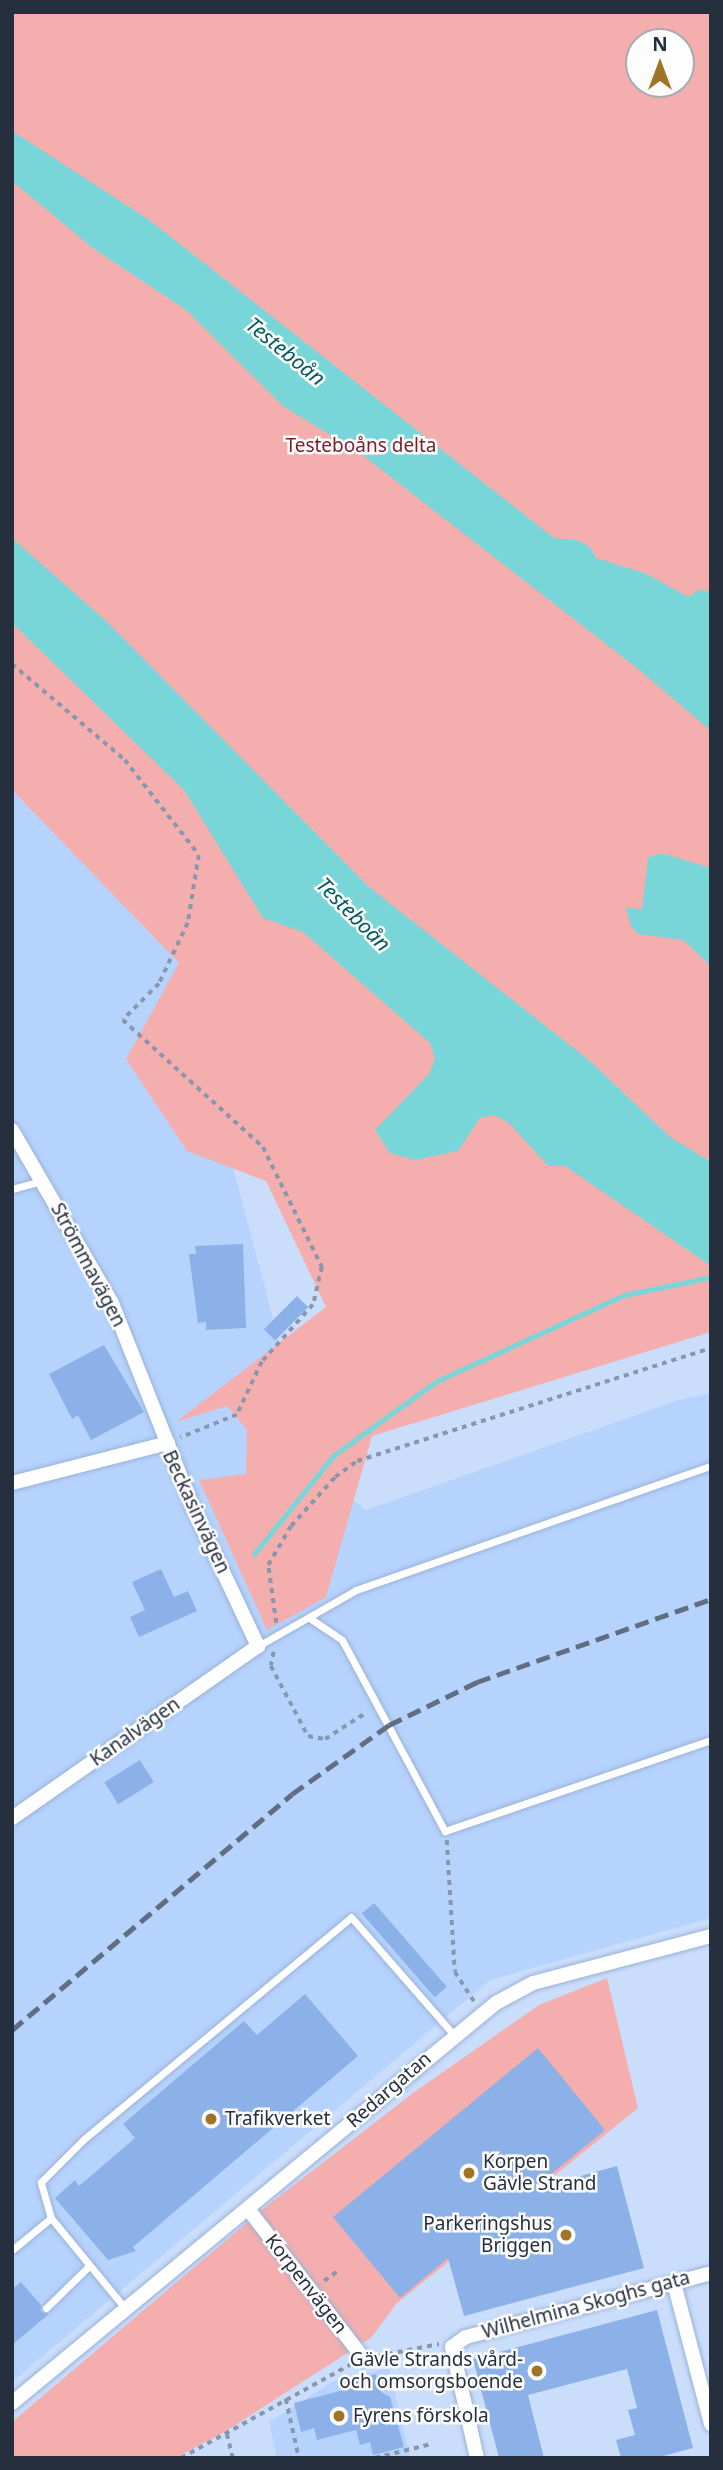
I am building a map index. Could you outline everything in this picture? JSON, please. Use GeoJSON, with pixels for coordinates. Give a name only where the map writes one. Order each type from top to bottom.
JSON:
{"type":"FeatureCollection","features":[{"type":"Feature","properties":{"kind":"street","name":"Strömmavägen"},"geometry":{"type":"LineString","coordinates":[[12,1130],[112,1303],[168,1443]]}},
{"type":"Feature","properties":{"kind":"street","name":"Beckasinvägen"},"geometry":{"type":"LineString","coordinates":[[12,1483],[168,1443],[193,1508],[258,1646]]}},
{"type":"Feature","properties":{"kind":"street","name":"Kanalvägen"},"geometry":{"type":"LineString","coordinates":[[12,1818],[258,1646]]}},
{"type":"Feature","properties":{"kind":"street","name":"Redargatan"},"geometry":{"type":"LineString","coordinates":[[12,2403],[248,2209],[453,2034],[482,2013],[533,1983],[711,1936]]}},
{"type":"Feature","properties":{"kind":"street","name":"Korpenvägen"},"geometry":{"type":"LineString","coordinates":[[248,2209],[364,2359]]}},
{"type":"Feature","properties":{"kind":"street","name":"Wilhelmina Skoghs gata"},"geometry":{"type":"LineString","coordinates":[[477,2458],[451,2357],[452,2347],[466,2337],[711,2273]]}},
{"type":"Feature","properties":{"kind":"street"},"geometry":{"type":"LineString","coordinates":[[674,2283],[711,2424]]}},
{"type":"Feature","properties":{"kind":"lane"},"geometry":{"type":"LineString","coordinates":[[12,1189],[43,1181]]}},
{"type":"Feature","properties":{"kind":"lane"},"geometry":{"type":"LineString","coordinates":[[258,1646],[276,1634],[311,1619],[356,1590],[711,1466]]}},
{"type":"Feature","properties":{"kind":"lane"},"geometry":{"type":"LineString","coordinates":[[311,1619],[342,1640],[445,1831],[711,1740]]}},
{"type":"Feature","properties":{"kind":"lane"},"geometry":{"type":"LineString","coordinates":[[125,2308],[88,2267],[51,2218],[41,2182],[84,2139],[351,1917],[453,2034]]}},
{"type":"Feature","properties":{"kind":"lane"},"geometry":{"type":"LineString","coordinates":[[12,2250],[51,2218]]}},
{"type":"Feature","properties":{"kind":"lane"},"geometry":{"type":"LineString","coordinates":[[46,2308],[88,2267]]}},
{"type":"Feature","properties":{"kind":"path"},"geometry":{"type":"LineString","coordinates":[[12,664],[125,760],[199,855],[188,923],[159,984],[123,1020],[263,1147],[322,1267],[313,1305],[262,1362],[237,1415],[168,1443]]}},
{"type":"Feature","properties":{"kind":"path"},"geometry":{"type":"LineString","coordinates":[[378,1705],[325,1739],[309,1736],[271,1667],[276,1634],[268,1566],[291,1526],[335,1476],[357,1461],[711,1348]]}},
{"type":"Feature","properties":{"kind":"path"},"geometry":{"type":"LineString","coordinates":[[445,1831],[455,1972],[482,2013]]}},
{"type":"Feature","properties":{"kind":"path"},"geometry":{"type":"LineString","coordinates":[[181,2458],[364,2359],[466,2337]]}},
{"type":"Feature","properties":{"kind":"path"},"geometry":{"type":"LineString","coordinates":[[286,2399],[299,2458]]}},
{"type":"Feature","properties":{"kind":"path"},"geometry":{"type":"LineString","coordinates":[[227,2434],[233,2458]]}},
{"type":"Feature","properties":{"kind":"path"},"geometry":{"type":"LineString","coordinates":[[375,2458],[431,2444]]}},
{"type":"Feature","properties":{"kind":"shaded area"},"geometry":{"type":"Polygon","coordinates":[[[12,790],[179,963],[276,1330],[299,1459],[366,1510],[679,1400],[711,1393],[711,1918],[490,1980],[12,2382],[12,790]]]}},
{"type":"Feature","properties":{"kind":"shaded area","name":"Fyrens förskola"},"geometry":{"type":"Polygon","coordinates":[[[389,2368],[410,2458],[277,2458],[269,2422],[336,2380],[389,2368]]]}},
{"type":"Feature","properties":{"kind":"green space","name":"Testeboåns delta"},"geometry":{"type":"Polygon","coordinates":[[[12,12],[711,12],[711,1332],[372,1436],[326,1597],[267,1630],[199,1480],[246,1474],[247,1430],[227,1406],[176,1422],[326,1307],[266,1181],[187,1151],[126,1059],[179,963],[12,790],[12,12]]]}},
{"type":"Feature","properties":{"kind":"green space"},"geometry":{"type":"Polygon","coordinates":[[[607,1978],[638,2108],[396,2304],[372,2337],[226,2431],[176,2458],[12,2458],[12,2422],[263,2209],[413,2093],[539,2005],[607,1978]]]}},
{"type":"Feature","properties":{"kind":"water","name":"Testeboån"},"geometry":{"type":"Polygon","coordinates":[[[12,131],[148,219],[554,538],[577,540],[590,547],[596,558],[647,574],[688,597],[699,590],[711,591],[711,731],[637,668],[361,454],[283,406],[186,310],[94,249],[12,181],[12,131]]]}},
{"type":"Feature","properties":{"kind":"water","name":"Testeboån"},"geometry":{"type":"Polygon","coordinates":[[[12,538],[106,621],[369,887],[590,1061],[670,1137],[711,1162],[711,1266],[565,1166],[548,1166],[509,1123],[494,1115],[480,1118],[458,1151],[415,1160],[390,1153],[375,1130],[429,1074],[435,1059],[430,1043],[303,932],[263,918],[184,790],[12,623],[12,538]]]}},
{"type":"Feature","properties":{"kind":"water"},"geometry":{"type":"Polygon","coordinates":[[[661,853],[711,868],[711,966],[683,940],[639,934],[631,926],[626,908],[642,909],[648,858],[661,853]]]}},
{"type":"Feature","properties":{"kind":"building"},"geometry":{"type":"Polygon","coordinates":[[[243,1244],[246,1328],[206,1330],[206,1322],[198,1323],[189,1254],[196,1254],[195,1246],[243,1244]]]}},
{"type":"Feature","properties":{"kind":"building"},"geometry":{"type":"Polygon","coordinates":[[[297,1296],[308,1307],[275,1341],[264,1329],[297,1296]]]}},
{"type":"Feature","properties":{"kind":"building"},"geometry":{"type":"Polygon","coordinates":[[[104,1345],[144,1412],[91,1440],[78,1415],[72,1419],[49,1374],[104,1345]]]}},
{"type":"Feature","properties":{"kind":"building"},"geometry":{"type":"Polygon","coordinates":[[[161,1569],[174,1597],[188,1591],[197,1611],[139,1637],[130,1617],[145,1610],[132,1582],[161,1569]]]}},
{"type":"Feature","properties":{"kind":"building"},"geometry":{"type":"Polygon","coordinates":[[[140,1760],[154,1782],[118,1804],[104,1782],[140,1760]]]}},
{"type":"Feature","properties":{"kind":"building"},"geometry":{"type":"Polygon","coordinates":[[[374,1903],[447,1987],[435,1997],[362,1913],[374,1903]]]}},
{"type":"Feature","properties":{"kind":"building"},"geometry":{"type":"Polygon","coordinates":[[[305,1994],[358,2056],[133,2247],[136,2251],[108,2260],[55,2198],[75,2180],[79,2186],[135,2138],[123,2124],[244,2021],[257,2035],[305,1994]]]}},
{"type":"Feature","properties":{"kind":"building","name":"Korpen Gävle Strand"},"geometry":{"type":"Polygon","coordinates":[[[538,2048],[605,2130],[533,2189],[617,2166],[644,2268],[464,2316],[448,2258],[400,2298],[333,2217],[538,2048]]]}},
{"type":"Feature","properties":{"kind":"building"},"geometry":{"type":"Polygon","coordinates":[[[21,2282],[41,2305],[41,2312],[49,2314],[12,2345],[12,2289],[21,2282]]]}},
{"type":"Feature","properties":{"kind":"building","name":"Gävle Strands vård- och omsorgsboende"},"geometry":{"type":"Polygon","coordinates":[[[657,2310],[693,2448],[656,2458],[621,2458],[616,2440],[635,2435],[628,2410],[637,2408],[627,2369],[528,2395],[544,2458],[499,2458],[473,2359],[657,2310]]]}},
{"type":"Feature","properties":{"kind":"building"},"geometry":{"type":"Polygon","coordinates":[[[376,2374],[381,2392],[390,2397],[404,2447],[373,2455],[370,2442],[360,2445],[356,2430],[317,2440],[314,2428],[301,2432],[294,2403],[344,2390],[342,2383],[376,2374]]]}},
{"type":"Feature","properties":{"kind":"waterway"},"geometry":{"type":"LineString","coordinates":[[254,1554],[334,1455],[437,1381],[624,1295],[711,1277]]}},
{"type":"Feature","properties":{"kind":"railway"},"geometry":{"type":"LineString","coordinates":[[12,2030],[292,1794],[389,1725],[477,1682],[711,1599]]}},
{"type":"Feature","properties":{"kind":"place","name":"Trafikverket"},"geometry":{"type":"Point","coordinates":[211,2119]}},
{"type":"Feature","properties":{"kind":"place","name":"Korpen Gävle Strand"},"geometry":{"type":"Point","coordinates":[469,2173]}},
{"type":"Feature","properties":{"kind":"place","name":"Parkeringshus Briggen"},"geometry":{"type":"Point","coordinates":[566,2235]}},
{"type":"Feature","properties":{"kind":"place","name":"Gävle Strands vård- och omsorgsboende"},"geometry":{"type":"Point","coordinates":[537,2371]}},
{"type":"Feature","properties":{"kind":"place","name":"Fyrens förskola"},"geometry":{"type":"Point","coordinates":[339,2416]}}]}
